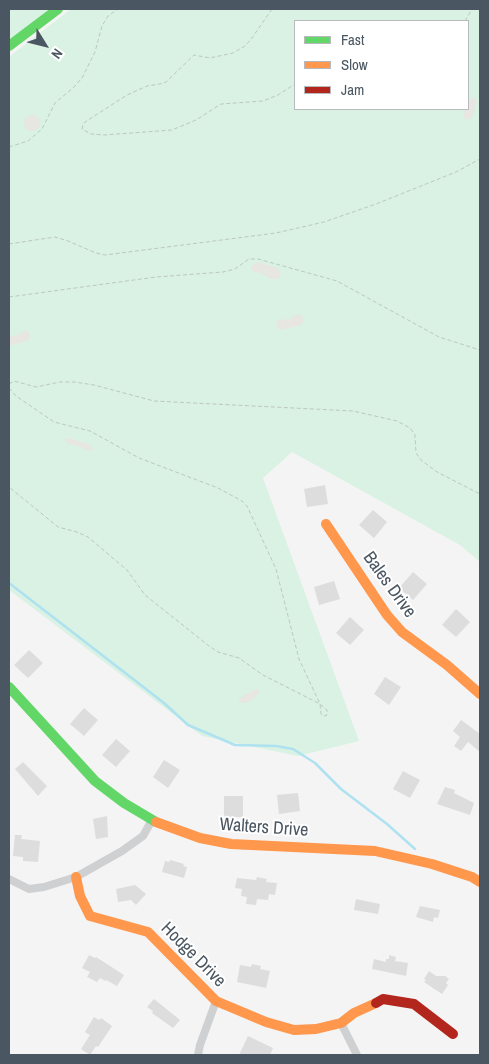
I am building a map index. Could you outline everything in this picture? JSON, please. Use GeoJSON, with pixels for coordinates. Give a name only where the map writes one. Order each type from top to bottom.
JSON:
{"type":"FeatureCollection","features":[{"type":"Feature","properties":{"kind":"street"},"geometry":{"type":"LineString","coordinates":[[9,46],[58,9]]}},
{"type":"Feature","properties":{"kind":"street","name":"Bales Drive"},"geometry":{"type":"LineString","coordinates":[[326,524],[387,615],[402,632],[447,665],[480,694]]}},
{"type":"Feature","properties":{"kind":"street","name":"Walters Drive"},"geometry":{"type":"LineString","coordinates":[[9,687],[95,781],[124,803],[152,820],[200,838],[231,844],[375,851],[432,864],[472,877],[480,882]]}},
{"type":"Feature","properties":{"kind":"street"},"geometry":{"type":"LineString","coordinates":[[9,879],[29,889],[44,887],[76,877],[122,851],[143,836],[152,820]]}},
{"type":"Feature","properties":{"kind":"street","name":"Hodge Drive"},"geometry":{"type":"LineString","coordinates":[[76,877],[80,896],[90,916],[148,932],[216,1002],[266,1022],[294,1030],[316,1029],[341,1023]]}},
{"type":"Feature","properties":{"kind":"street"},"geometry":{"type":"LineString","coordinates":[[357,1055],[341,1023],[354,1013],[383,999],[414,1004],[453,1034]]}},
{"type":"Feature","properties":{"kind":"street"},"geometry":{"type":"LineString","coordinates":[[198,1055],[216,1002]]}},
{"type":"Feature","properties":{"kind":"path"},"geometry":{"type":"LineString","coordinates":[[9,147],[28,141],[42,129],[55,103],[63,94],[74,87],[90,66],[102,26],[108,16],[118,9]]}},
{"type":"Feature","properties":{"kind":"path"},"geometry":{"type":"LineString","coordinates":[[272,9],[245,46],[233,53],[210,58],[194,55],[166,82],[147,86],[127,95],[85,122],[82,129],[91,134],[104,135],[172,130],[196,120],[221,104],[263,101],[278,95],[294,85]]}},
{"type":"Feature","properties":{"kind":"path"},"geometry":{"type":"LineString","coordinates":[[9,244],[55,238],[105,255],[276,233],[324,222],[376,204],[456,172],[480,159]]}},
{"type":"Feature","properties":{"kind":"path"},"geometry":{"type":"LineString","coordinates":[[9,296],[156,277],[223,272],[236,268],[251,259],[337,281],[439,337],[480,350]]}},
{"type":"Feature","properties":{"kind":"path"},"geometry":{"type":"LineString","coordinates":[[9,384],[14,381],[36,387],[60,382],[75,382],[94,385],[154,401],[353,411],[398,421],[410,428],[415,435],[416,453],[421,460],[437,472],[480,494]]}},
{"type":"Feature","properties":{"kind":"path"},"geometry":{"type":"LineString","coordinates":[[9,388],[16,396],[54,422],[90,431],[139,458],[218,488],[242,501],[247,506],[276,569],[299,659],[320,704],[321,714],[326,716],[328,712],[320,704],[263,676],[239,658],[218,652],[209,646],[145,595],[127,570],[88,537],[58,527],[9,487]]}},
{"type":"Feature","properties":{"kind":"green space"},"geometry":{"type":"Polygon","coordinates":[[[9,9],[58,9],[9,46],[9,9]]]}},
{"type":"Feature","properties":{"kind":"green space"},"geometry":{"type":"Polygon","coordinates":[[[71,9],[480,9],[480,562],[460,545],[292,452],[263,478],[359,741],[298,756],[202,736],[9,590],[9,57],[71,9]]]}},
{"type":"Feature","properties":{"kind":"sand"},"geometry":{"type":"Polygon","coordinates":[[[475,98],[477,102],[472,118],[466,120],[463,114],[465,110],[469,110],[469,101],[475,98]]]}},
{"type":"Feature","properties":{"kind":"sand"},"geometry":{"type":"Polygon","coordinates":[[[29,115],[35,115],[40,120],[38,129],[29,131],[24,126],[24,120],[29,115]]]}},
{"type":"Feature","properties":{"kind":"sand"},"geometry":{"type":"Polygon","coordinates":[[[257,262],[278,268],[281,273],[280,277],[271,279],[261,273],[253,272],[251,267],[257,262]]]}},
{"type":"Feature","properties":{"kind":"sand"},"geometry":{"type":"Polygon","coordinates":[[[297,314],[303,318],[301,325],[281,330],[276,327],[278,320],[290,319],[297,314]]]}},
{"type":"Feature","properties":{"kind":"sand"},"geometry":{"type":"Polygon","coordinates":[[[26,330],[30,334],[29,340],[9,346],[9,336],[15,336],[26,330]]]}},
{"type":"Feature","properties":{"kind":"sand"},"geometry":{"type":"Polygon","coordinates":[[[69,438],[90,445],[93,450],[89,451],[68,444],[65,440],[69,438]]]}},
{"type":"Feature","properties":{"kind":"sand"},"geometry":{"type":"Polygon","coordinates":[[[256,689],[259,693],[253,699],[246,703],[239,702],[239,699],[256,689]]]}},
{"type":"Feature","properties":{"kind":"building"},"geometry":{"type":"Polygon","coordinates":[[[325,485],[328,504],[307,507],[304,489],[325,485]]]}},
{"type":"Feature","properties":{"kind":"building"},"geometry":{"type":"Polygon","coordinates":[[[373,510],[387,522],[374,538],[359,525],[373,510]]]}},
{"type":"Feature","properties":{"kind":"building"},"geometry":{"type":"Polygon","coordinates":[[[413,572],[427,584],[413,600],[399,588],[413,572]]]}},
{"type":"Feature","properties":{"kind":"building"},"geometry":{"type":"Polygon","coordinates":[[[334,581],[340,599],[319,605],[314,587],[334,581]]]}},
{"type":"Feature","properties":{"kind":"building"},"geometry":{"type":"Polygon","coordinates":[[[456,609],[470,622],[456,637],[442,625],[456,609]]]}},
{"type":"Feature","properties":{"kind":"building"},"geometry":{"type":"Polygon","coordinates":[[[350,617],[364,630],[350,645],[336,633],[350,617]]]}},
{"type":"Feature","properties":{"kind":"building"},"geometry":{"type":"Polygon","coordinates":[[[29,650],[43,663],[28,678],[14,665],[29,650]]]}},
{"type":"Feature","properties":{"kind":"building"},"geometry":{"type":"Polygon","coordinates":[[[385,677],[401,687],[389,705],[374,694],[385,677]]]}},
{"type":"Feature","properties":{"kind":"building"},"geometry":{"type":"Polygon","coordinates":[[[84,708],[98,720],[84,736],[70,724],[84,708]]]}},
{"type":"Feature","properties":{"kind":"building"},"geometry":{"type":"Polygon","coordinates":[[[461,720],[480,734],[480,752],[468,742],[461,751],[454,746],[460,737],[453,731],[461,720]]]}},
{"type":"Feature","properties":{"kind":"building"},"geometry":{"type":"Polygon","coordinates":[[[116,739],[130,751],[116,767],[102,755],[116,739]]]}},
{"type":"Feature","properties":{"kind":"building"},"geometry":{"type":"Polygon","coordinates":[[[164,760],[180,770],[168,788],[153,777],[164,760]]]}},
{"type":"Feature","properties":{"kind":"building"},"geometry":{"type":"Polygon","coordinates":[[[23,762],[47,786],[38,796],[15,769],[23,762]]]}},
{"type":"Feature","properties":{"kind":"building"},"geometry":{"type":"Polygon","coordinates":[[[403,771],[420,780],[410,798],[393,789],[403,771]]]}},
{"type":"Feature","properties":{"kind":"building"},"geometry":{"type":"Polygon","coordinates":[[[445,787],[455,790],[454,793],[474,803],[470,815],[437,804],[445,787]]]}},
{"type":"Feature","properties":{"kind":"building"},"geometry":{"type":"Polygon","coordinates":[[[298,793],[300,811],[279,814],[277,795],[298,793]]]}},
{"type":"Feature","properties":{"kind":"building"},"geometry":{"type":"Polygon","coordinates":[[[224,796],[243,796],[243,817],[224,817],[224,796]]]}},
{"type":"Feature","properties":{"kind":"building"},"geometry":{"type":"Polygon","coordinates":[[[107,816],[108,837],[96,839],[93,819],[107,816]]]}},
{"type":"Feature","properties":{"kind":"building"},"geometry":{"type":"Polygon","coordinates":[[[15,835],[22,835],[21,839],[40,841],[38,862],[23,861],[23,857],[13,856],[15,835]]]}},
{"type":"Feature","properties":{"kind":"building"},"geometry":{"type":"Polygon","coordinates":[[[170,860],[184,864],[183,866],[187,867],[184,878],[162,872],[165,861],[169,862],[170,860]]]}},
{"type":"Feature","properties":{"kind":"building"},"geometry":{"type":"Polygon","coordinates":[[[257,877],[267,879],[266,882],[277,883],[275,895],[269,894],[268,900],[257,899],[256,905],[246,904],[247,897],[241,896],[242,889],[235,888],[237,878],[256,880],[257,877]]]}},
{"type":"Feature","properties":{"kind":"building"},"geometry":{"type":"Polygon","coordinates":[[[135,885],[146,894],[136,905],[131,900],[118,902],[116,889],[135,885]]]}},
{"type":"Feature","properties":{"kind":"building"},"geometry":{"type":"Polygon","coordinates":[[[356,899],[380,904],[378,914],[354,910],[356,899]]]}},
{"type":"Feature","properties":{"kind":"building"},"geometry":{"type":"Polygon","coordinates":[[[420,906],[440,910],[438,918],[434,917],[433,922],[416,917],[420,906]]]}},
{"type":"Feature","properties":{"kind":"building"},"geometry":{"type":"Polygon","coordinates":[[[89,955],[96,957],[124,975],[117,986],[100,978],[97,982],[87,977],[90,972],[82,968],[89,955]]]}},
{"type":"Feature","properties":{"kind":"building"},"geometry":{"type":"Polygon","coordinates":[[[389,955],[396,957],[395,961],[408,963],[406,976],[372,969],[374,959],[386,962],[386,959],[389,959],[389,955]]]}},
{"type":"Feature","properties":{"kind":"building"},"geometry":{"type":"Polygon","coordinates":[[[252,964],[261,966],[260,969],[270,971],[266,988],[237,982],[240,965],[251,967],[252,964]]]}},
{"type":"Feature","properties":{"kind":"building"},"geometry":{"type":"Polygon","coordinates":[[[429,971],[436,976],[445,976],[449,979],[446,983],[448,985],[442,994],[424,982],[429,971]]]}},
{"type":"Feature","properties":{"kind":"building"},"geometry":{"type":"Polygon","coordinates":[[[154,999],[180,1020],[173,1028],[152,1013],[153,1011],[147,1007],[154,999]]]}},
{"type":"Feature","properties":{"kind":"building"},"geometry":{"type":"Polygon","coordinates":[[[94,1017],[99,1020],[101,1018],[112,1026],[98,1047],[96,1046],[90,1055],[81,1049],[90,1035],[85,1032],[94,1017]]]}},
{"type":"Feature","properties":{"kind":"building"},"geometry":{"type":"Polygon","coordinates":[[[248,1036],[273,1048],[270,1055],[239,1055],[248,1036]]]}},
{"type":"Feature","properties":{"kind":"waterway"},"geometry":{"type":"LineString","coordinates":[[9,583],[164,703],[188,725],[235,745],[276,746],[293,749],[315,763],[341,789],[387,824],[415,849]]}},
{"type":"Feature","properties":{"kind":"traffic: fast"},"geometry":{"type":"LineString","coordinates":[[9,46],[58,9]]}},
{"type":"Feature","properties":{"kind":"traffic: fast"},"geometry":{"type":"LineString","coordinates":[[9,687],[95,781],[124,803],[156,822]]}},
{"type":"Feature","properties":{"kind":"traffic: slow"},"geometry":{"type":"LineString","coordinates":[[326,524],[387,615],[402,632],[447,665],[480,694]]}},
{"type":"Feature","properties":{"kind":"traffic: slow"},"geometry":{"type":"LineString","coordinates":[[156,822],[200,838],[231,844],[375,851],[432,864],[472,877],[480,882]]}},
{"type":"Feature","properties":{"kind":"traffic: slow"},"geometry":{"type":"LineString","coordinates":[[76,877],[80,896],[90,916],[148,932],[216,1001],[266,1022],[294,1030],[316,1029],[341,1023],[354,1013],[376,1003]]}},
{"type":"Feature","properties":{"kind":"traffic: jam"},"geometry":{"type":"LineString","coordinates":[[376,1003],[383,999],[414,1004],[453,1034]]}}]}
